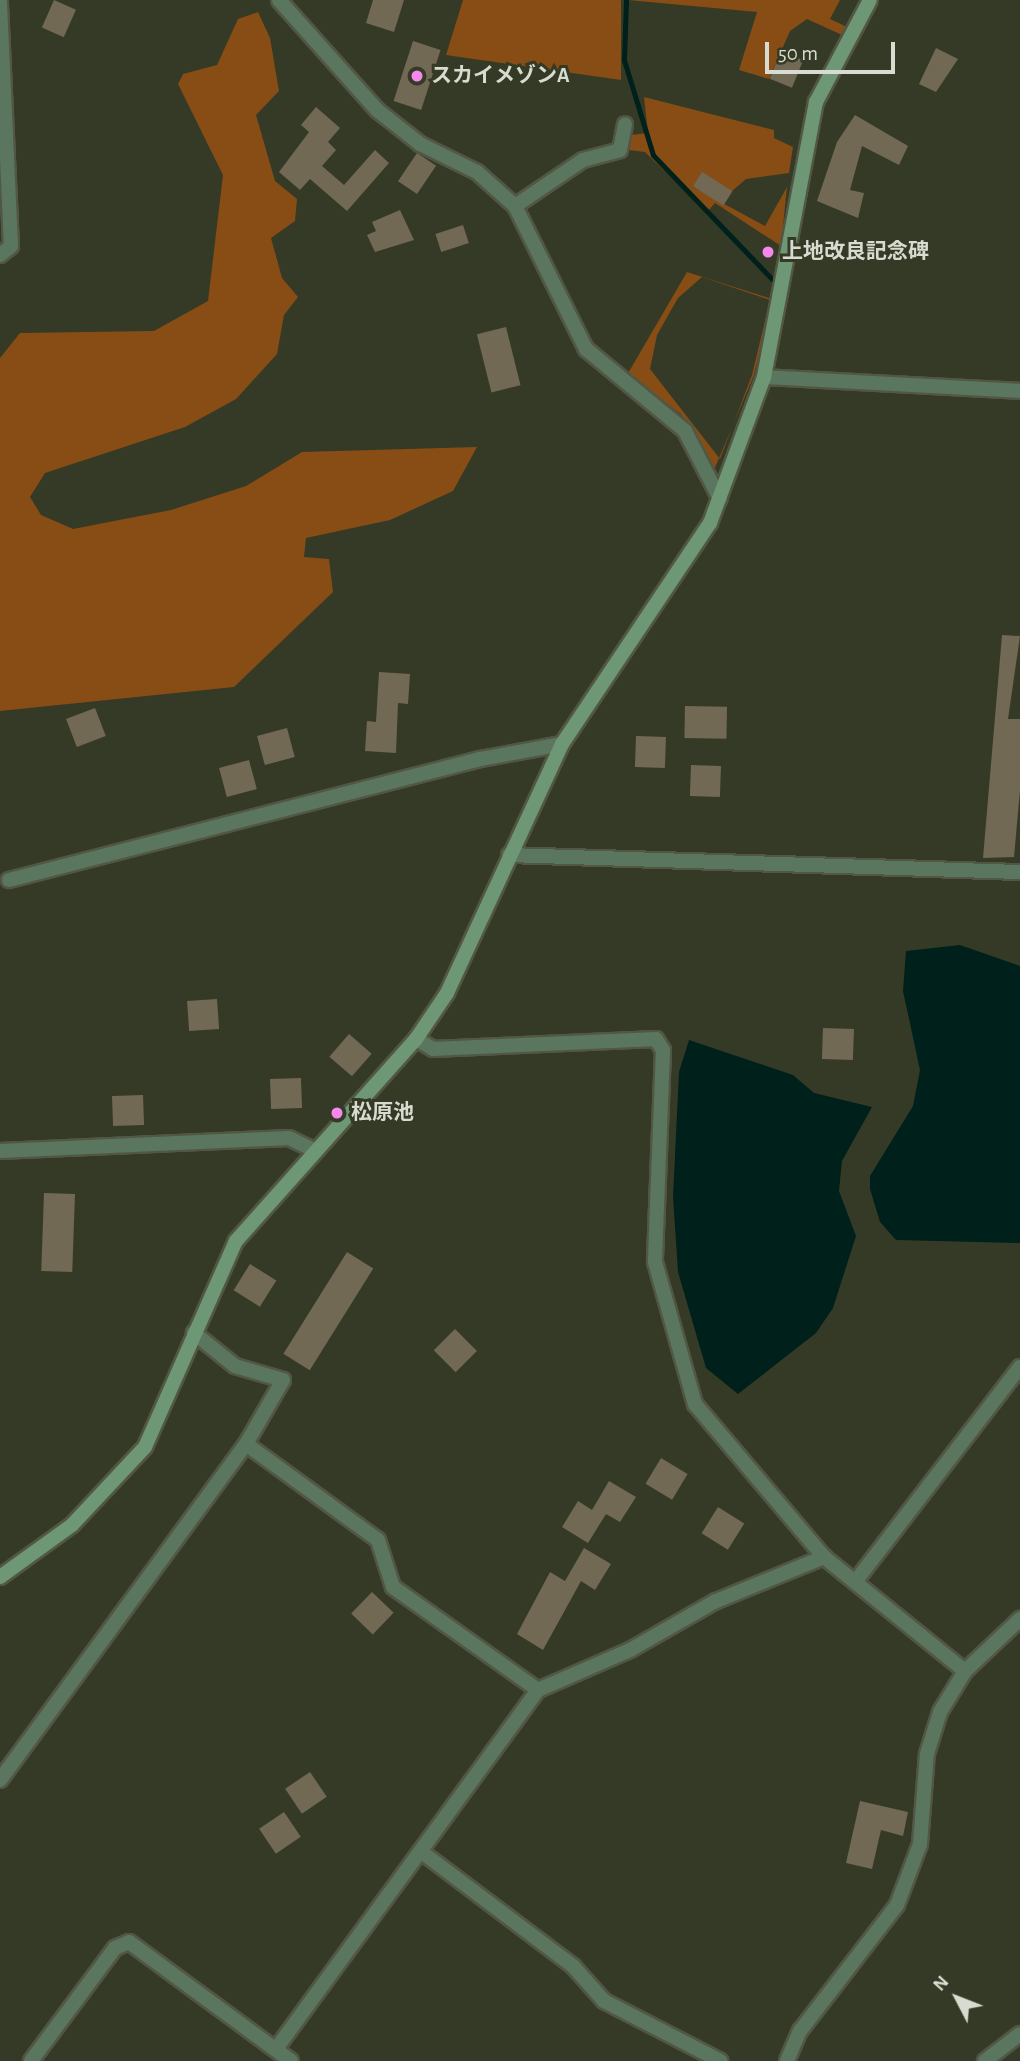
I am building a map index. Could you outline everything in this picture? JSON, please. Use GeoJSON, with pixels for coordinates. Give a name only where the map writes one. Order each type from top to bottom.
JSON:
{"type":"FeatureCollection","features":[{"type":"Feature","properties":{"kind":"street"},"geometry":{"type":"LineString","coordinates":[[0,0],[11,246],[0,256]]}},
{"type":"Feature","properties":{"kind":"street"},"geometry":{"type":"LineString","coordinates":[[279,0],[377,110],[420,144],[477,172],[516,205],[586,349],[685,431],[720,499]]}},
{"type":"Feature","properties":{"kind":"street"},"geometry":{"type":"LineString","coordinates":[[0,1577],[72,1525],[145,1447],[236,1241],[416,1038],[447,993],[562,744],[720,499],[764,377],[816,102],[870,0]]}},
{"type":"Feature","properties":{"kind":"street"},"geometry":{"type":"LineString","coordinates":[[516,205],[583,160],[620,150],[625,124]]}},
{"type":"Feature","properties":{"kind":"street"},"geometry":{"type":"LineString","coordinates":[[764,377],[1020,391]]}},
{"type":"Feature","properties":{"kind":"street"},"geometry":{"type":"LineString","coordinates":[[9,880],[480,758],[562,744]]}},
{"type":"Feature","properties":{"kind":"street"},"geometry":{"type":"LineString","coordinates":[[509,855],[1020,872]]}},
{"type":"Feature","properties":{"kind":"street"},"geometry":{"type":"LineString","coordinates":[[416,1038],[433,1049],[656,1039],[663,1050],[655,1262],[684,1379],[695,1404],[824,1557],[965,1671]]}},
{"type":"Feature","properties":{"kind":"street"},"geometry":{"type":"LineString","coordinates":[[0,1151],[289,1138],[314,1150]]}},
{"type":"Feature","properties":{"kind":"street"},"geometry":{"type":"LineString","coordinates":[[0,1780],[246,1444],[283,1380],[235,1366],[194,1333]]}},
{"type":"Feature","properties":{"kind":"street"},"geometry":{"type":"LineString","coordinates":[[855,1582],[1020,1367]]}},
{"type":"Feature","properties":{"kind":"street"},"geometry":{"type":"LineString","coordinates":[[246,1444],[378,1540],[393,1587],[538,1690]]}},
{"type":"Feature","properties":{"kind":"street"},"geometry":{"type":"LineString","coordinates":[[276,2049],[423,1853],[538,1690],[630,1650],[716,1601],[824,1557]]}},
{"type":"Feature","properties":{"kind":"street"},"geometry":{"type":"LineString","coordinates":[[787,2061],[800,2031],[897,1905],[920,1844],[927,1754],[940,1712],[965,1671],[1020,1619]]}},
{"type":"Feature","properties":{"kind":"street"},"geometry":{"type":"LineString","coordinates":[[423,1853],[573,1966],[604,2001],[720,2061]]}},
{"type":"Feature","properties":{"kind":"street"},"geometry":{"type":"LineString","coordinates":[[31,2061],[116,1948],[129,1942],[291,2061]]}},
{"type":"Feature","properties":{"kind":"street"},"geometry":{"type":"LineString","coordinates":[[985,2061],[1020,2034]]}},
{"type":"Feature","properties":{"kind":"shaded area"},"geometry":{"type":"Polygon","coordinates":[[[463,0],[621,0],[621,80],[446,55],[463,0]]]}},
{"type":"Feature","properties":{"kind":"shaded area"},"geometry":{"type":"Polygon","coordinates":[[[628,0],[840,0],[830,19],[847,27],[842,35],[807,19],[790,31],[769,79],[739,70],[757,12],[628,0]]]}},
{"type":"Feature","properties":{"kind":"shaded area"},"geometry":{"type":"Polygon","coordinates":[[[258,12],[270,38],[279,91],[256,115],[275,181],[297,199],[295,221],[271,238],[282,278],[298,297],[284,315],[277,354],[236,399],[185,427],[45,473],[30,497],[41,515],[73,529],[171,510],[246,486],[302,452],[477,447],[453,491],[390,520],[306,538],[304,557],[329,559],[333,592],[234,687],[0,711],[0,358],[20,333],[154,331],[208,301],[223,175],[178,84],[183,74],[217,65],[238,19],[258,12]]]}},
{"type":"Feature","properties":{"kind":"shaded area"},"geometry":{"type":"Polygon","coordinates":[[[644,97],[774,130],[774,138],[793,147],[789,173],[746,179],[732,191],[702,173],[693,187],[765,226],[787,187],[781,246],[715,203],[707,212],[645,152],[629,150],[631,135],[648,133],[644,97]]]}},
{"type":"Feature","properties":{"kind":"shaded area"},"geometry":{"type":"Polygon","coordinates":[[[687,272],[772,299],[754,375],[733,425],[752,375],[770,300],[702,277],[678,298],[657,335],[650,369],[719,458],[714,470],[681,414],[627,375],[687,272]]]}},
{"type":"Feature","properties":{"kind":"water"},"geometry":{"type":"Polygon","coordinates":[[[960,945],[1020,966],[1020,1243],[896,1240],[880,1222],[870,1189],[870,1176],[913,1106],[920,1070],[903,991],[906,951],[960,945]]]}},
{"type":"Feature","properties":{"kind":"water"},"geometry":{"type":"Polygon","coordinates":[[[689,1040],[793,1075],[814,1093],[872,1107],[842,1161],[839,1191],[856,1236],[833,1308],[816,1333],[738,1394],[706,1368],[678,1272],[673,1197],[679,1072],[689,1040]]]}},
{"type":"Feature","properties":{"kind":"building"},"geometry":{"type":"Polygon","coordinates":[[[54,0],[76,10],[64,37],[42,27],[54,0]]]}},
{"type":"Feature","properties":{"kind":"building"},"geometry":{"type":"Polygon","coordinates":[[[373,0],[404,0],[394,32],[366,23],[373,0]]]}},
{"type":"Feature","properties":{"kind":"building","name":"スカイメゾンA"},"geometry":{"type":"Polygon","coordinates":[[[413,41],[441,50],[421,110],[394,101],[413,41]]]}},
{"type":"Feature","properties":{"kind":"building"},"geometry":{"type":"Polygon","coordinates":[[[936,48],[958,59],[936,92],[919,84],[936,48]]]}},
{"type":"Feature","properties":{"kind":"building"},"geometry":{"type":"Polygon","coordinates":[[[781,51],[803,60],[792,88],[770,79],[781,51]]]}},
{"type":"Feature","properties":{"kind":"building"},"geometry":{"type":"Polygon","coordinates":[[[316,107],[340,128],[328,142],[336,150],[322,166],[344,185],[375,150],[389,163],[347,211],[310,179],[300,190],[279,172],[309,132],[301,125],[316,107]]]}},
{"type":"Feature","properties":{"kind":"building"},"geometry":{"type":"Polygon","coordinates":[[[855,115],[908,146],[899,165],[862,146],[850,190],[864,193],[858,218],[817,201],[837,142],[855,115]]]}},
{"type":"Feature","properties":{"kind":"building"},"geometry":{"type":"Polygon","coordinates":[[[417,153],[436,166],[417,194],[398,181],[417,153]]]}},
{"type":"Feature","properties":{"kind":"building"},"geometry":{"type":"Polygon","coordinates":[[[702,172],[733,191],[724,205],[693,186],[702,172]]]}},
{"type":"Feature","properties":{"kind":"building"},"geometry":{"type":"Polygon","coordinates":[[[400,210],[414,240],[375,252],[367,235],[376,231],[372,222],[400,210]]]}},
{"type":"Feature","properties":{"kind":"building"},"geometry":{"type":"Polygon","coordinates":[[[463,225],[469,243],[441,252],[435,234],[463,225]]]}},
{"type":"Feature","properties":{"kind":"building"},"geometry":{"type":"Polygon","coordinates":[[[506,327],[521,385],[491,392],[477,334],[506,327]]]}},
{"type":"Feature","properties":{"kind":"building"},"geometry":{"type":"Polygon","coordinates":[[[1002,635],[1020,636],[1008,719],[1020,719],[1020,790],[1014,857],[983,858],[1002,635]]]}},
{"type":"Feature","properties":{"kind":"building"},"geometry":{"type":"Polygon","coordinates":[[[379,672],[410,674],[408,704],[398,703],[396,753],[365,751],[367,721],[376,722],[379,672]]]}},
{"type":"Feature","properties":{"kind":"building"},"geometry":{"type":"Polygon","coordinates":[[[685,706],[727,707],[726,739],[684,738],[685,706]]]}},
{"type":"Feature","properties":{"kind":"building"},"geometry":{"type":"Polygon","coordinates":[[[95,708],[106,736],[77,747],[66,719],[95,708]]]}},
{"type":"Feature","properties":{"kind":"building"},"geometry":{"type":"Polygon","coordinates":[[[287,728],[295,757],[265,765],[257,736],[287,728]]]}},
{"type":"Feature","properties":{"kind":"building"},"geometry":{"type":"Polygon","coordinates":[[[636,736],[666,737],[665,768],[635,767],[636,736]]]}},
{"type":"Feature","properties":{"kind":"building"},"geometry":{"type":"Polygon","coordinates":[[[249,760],[257,789],[227,797],[219,768],[249,760]]]}},
{"type":"Feature","properties":{"kind":"building"},"geometry":{"type":"Polygon","coordinates":[[[691,765],[721,766],[720,797],[690,796],[691,765]]]}},
{"type":"Feature","properties":{"kind":"building"},"geometry":{"type":"Polygon","coordinates":[[[217,999],[219,1029],[189,1031],[187,1001],[217,999]]]}},
{"type":"Feature","properties":{"kind":"building"},"geometry":{"type":"Polygon","coordinates":[[[823,1028],[854,1029],[853,1060],[822,1059],[823,1028]]]}},
{"type":"Feature","properties":{"kind":"building"},"geometry":{"type":"Polygon","coordinates":[[[349,1034],[372,1054],[352,1076],[329,1057],[349,1034]]]}},
{"type":"Feature","properties":{"kind":"building"},"geometry":{"type":"Polygon","coordinates":[[[301,1078],[302,1108],[271,1109],[270,1079],[301,1078]]]}},
{"type":"Feature","properties":{"kind":"building"},"geometry":{"type":"Polygon","coordinates":[[[143,1095],[144,1125],[113,1126],[112,1096],[143,1095]]]}},
{"type":"Feature","properties":{"kind":"building"},"geometry":{"type":"Polygon","coordinates":[[[44,1193],[75,1194],[72,1272],[41,1271],[44,1193]]]}},
{"type":"Feature","properties":{"kind":"building"},"geometry":{"type":"Polygon","coordinates":[[[347,1252],[373,1268],[310,1370],[283,1354],[347,1252]]]}},
{"type":"Feature","properties":{"kind":"building"},"geometry":{"type":"Polygon","coordinates":[[[250,1264],[276,1280],[260,1307],[234,1290],[250,1264]]]}},
{"type":"Feature","properties":{"kind":"building"},"geometry":{"type":"Polygon","coordinates":[[[455,1329],[477,1351],[456,1372],[434,1350],[455,1329]]]}},
{"type":"Feature","properties":{"kind":"building"},"geometry":{"type":"Polygon","coordinates":[[[661,1458],[688,1474],[672,1500],[646,1484],[661,1458]]]}},
{"type":"Feature","properties":{"kind":"building"},"geometry":{"type":"Polygon","coordinates":[[[609,1481],[636,1497],[620,1522],[606,1514],[588,1543],[562,1527],[578,1501],[592,1510],[609,1481]]]}},
{"type":"Feature","properties":{"kind":"building"},"geometry":{"type":"Polygon","coordinates":[[[718,1507],[744,1523],[728,1550],[702,1533],[718,1507]]]}},
{"type":"Feature","properties":{"kind":"building"},"geometry":{"type":"Polygon","coordinates":[[[584,1548],[611,1564],[595,1590],[581,1581],[543,1650],[517,1634],[550,1572],[565,1581],[584,1548]]]}},
{"type":"Feature","properties":{"kind":"building"},"geometry":{"type":"Polygon","coordinates":[[[372,1592],[394,1613],[373,1634],[351,1614],[372,1592]]]}},
{"type":"Feature","properties":{"kind":"building"},"geometry":{"type":"Polygon","coordinates":[[[310,1772],[327,1797],[302,1814],[285,1789],[310,1772]]]}},
{"type":"Feature","properties":{"kind":"building"},"geometry":{"type":"Polygon","coordinates":[[[860,1801],[908,1812],[903,1836],[881,1830],[872,1869],[846,1863],[860,1801]]]}},
{"type":"Feature","properties":{"kind":"building"},"geometry":{"type":"Polygon","coordinates":[[[284,1812],[301,1837],[276,1854],[259,1829],[284,1812]]]}},
{"type":"Feature","properties":{"kind":"waterway"},"geometry":{"type":"LineString","coordinates":[[626,0],[624,60],[653,155],[773,280]]}},
{"type":"Feature","properties":{"kind":"place","name":"スカイメゾンA"},"geometry":{"type":"Point","coordinates":[417,76]}},
{"type":"Feature","properties":{"kind":"place","name":"上地改良記念碑"},"geometry":{"type":"Point","coordinates":[768,252]}},
{"type":"Feature","properties":{"kind":"place","name":"松原池"},"geometry":{"type":"Point","coordinates":[337,1113]}}]}
